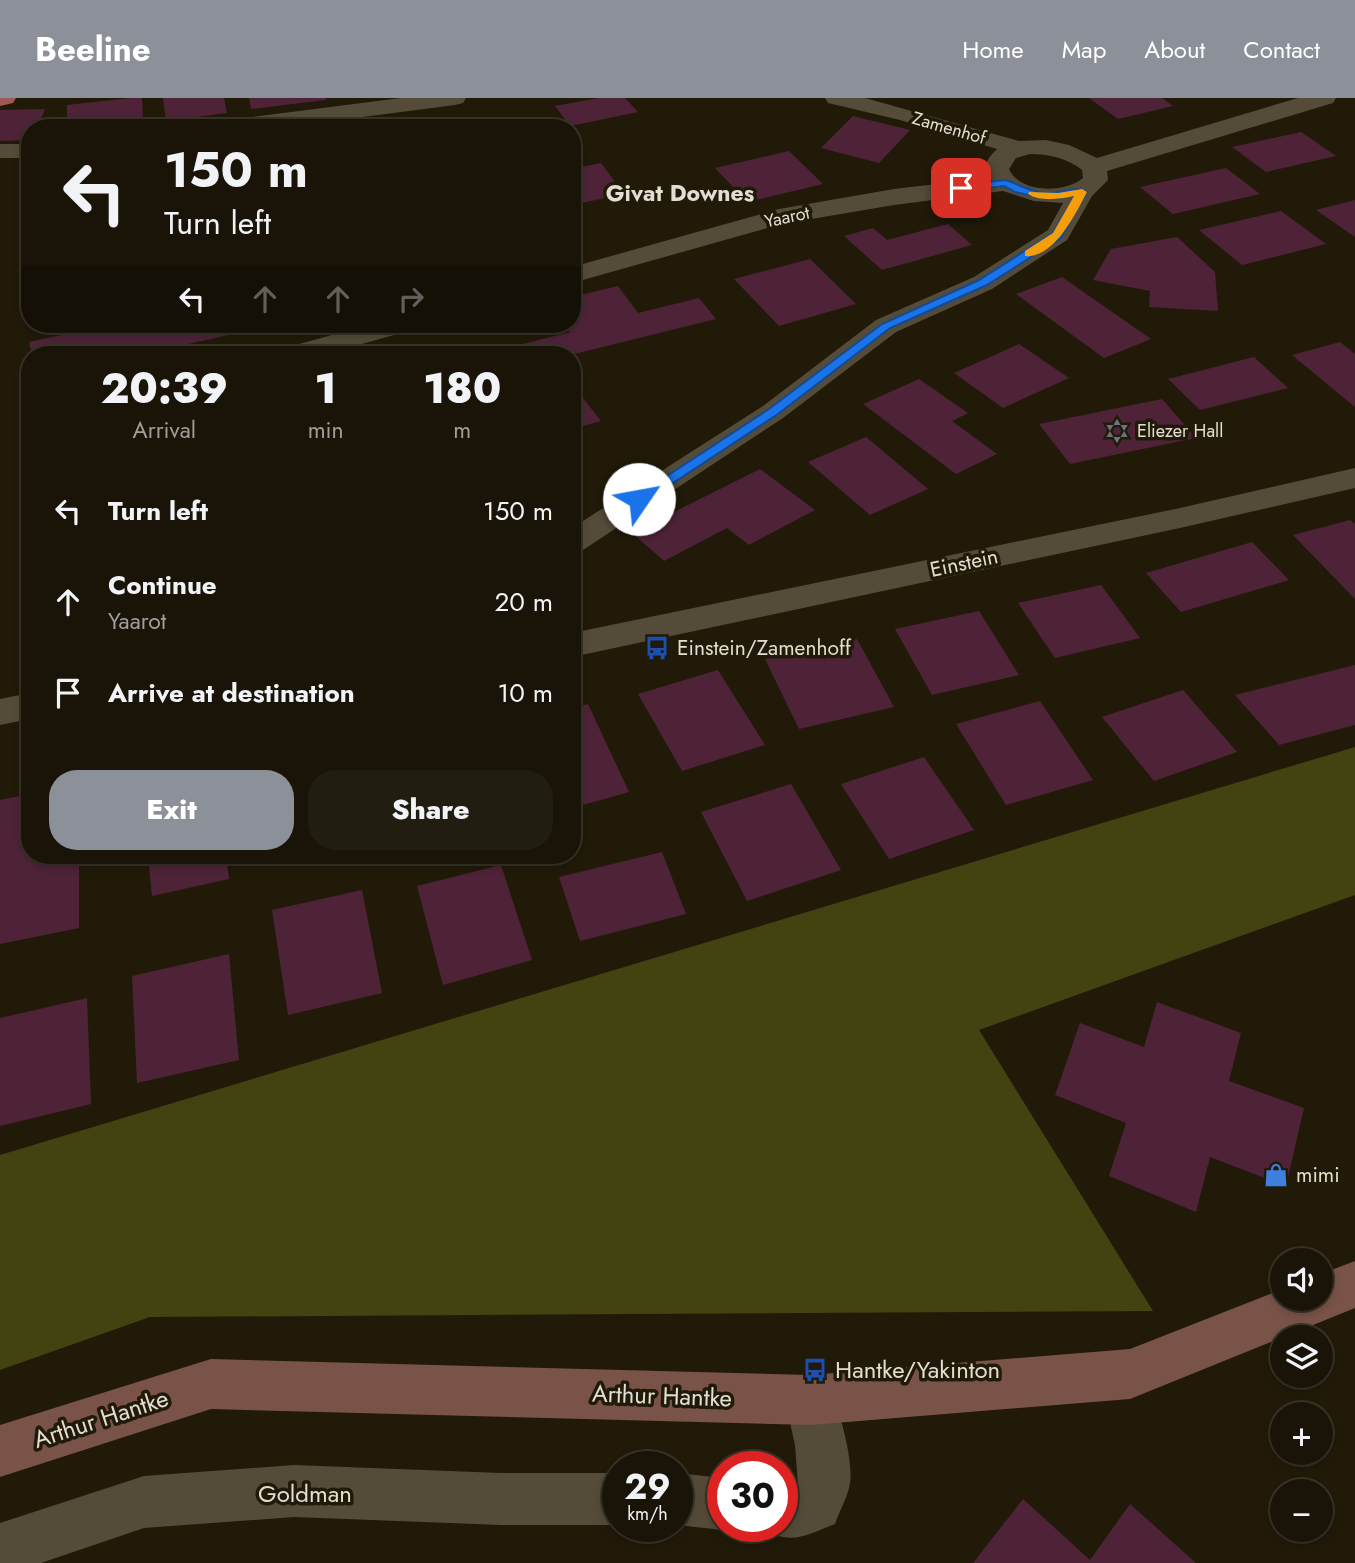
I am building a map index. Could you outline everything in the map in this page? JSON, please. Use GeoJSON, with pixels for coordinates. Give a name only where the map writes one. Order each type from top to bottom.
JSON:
{"type":"FeatureCollection","features":[{"type":"Feature","properties":{"kind":"main road"},"geometry":{"type":"LineString","coordinates":[[0,99],[5,98]]}},
{"type":"Feature","properties":{"kind":"street"},"geometry":{"type":"LineString","coordinates":[[291,119],[455,98]]}},
{"type":"Feature","properties":{"kind":"street","name":"Zamenhof"},"geometry":{"type":"LineString","coordinates":[[836,98],[907,115],[1021,149],[1045,147],[1066,151],[1086,159],[1088,180]]}},
{"type":"Feature","properties":{"kind":"street"},"geometry":{"type":"LineString","coordinates":[[1021,149],[1007,154],[999,162],[997,170],[1006,183],[1018,190],[1048,196],[1275,111],[1325,98]]}},
{"type":"Feature","properties":{"kind":"street"},"geometry":{"type":"LineString","coordinates":[[0,151],[21,151]]}},
{"type":"Feature","properties":{"kind":"street"},"geometry":{"type":"LineString","coordinates":[[581,537],[773,412],[886,326],[983,283],[1058,235],[1088,180]]}},
{"type":"Feature","properties":{"kind":"street","name":"Yaarot"},"geometry":{"type":"LineString","coordinates":[[581,272],[779,217],[894,197],[1006,183]]}},
{"type":"Feature","properties":{"kind":"street"},"geometry":{"type":"LineString","coordinates":[[323,346],[369,333]]}},
{"type":"Feature","properties":{"kind":"street","name":"Einstein"},"geometry":{"type":"LineString","coordinates":[[581,643],[1180,518],[1355,478]]}},
{"type":"Feature","properties":{"kind":"street"},"geometry":{"type":"LineString","coordinates":[[0,712],[21,708]]}},
{"type":"Feature","properties":{"kind":"street","name":"Arthur Hantke"},"geometry":{"type":"LineString","coordinates":[[1333,1293],[1355,1284]]}},
{"type":"Feature","properties":{"kind":"street","name":"Arthur Hantke"},"geometry":{"type":"LineString","coordinates":[[0,1451],[211,1384],[810,1400],[1130,1374],[1288,1311]]}},
{"type":"Feature","properties":{"kind":"street"},"geometry":{"type":"LineString","coordinates":[[798,1511],[816,1505],[824,1486],[821,1446],[810,1400]]}},
{"type":"Feature","properties":{"kind":"street","name":"Goldman"},"geometry":{"type":"LineString","coordinates":[[0,1550],[144,1502],[294,1491],[501,1499],[602,1499]]}},
{"type":"Feature","properties":{"kind":"shaded area"},"geometry":{"type":"Polygon","coordinates":[[[1355,747],[1355,895],[979,1030],[1153,1311],[150,1317],[0,1370],[0,1155],[1355,747]]]}},
{"type":"Feature","properties":{"kind":"building"},"geometry":{"type":"Polygon","coordinates":[[[142,98],[143,119],[67,119],[67,105],[142,98]]]}},
{"type":"Feature","properties":{"kind":"building"},"geometry":{"type":"Polygon","coordinates":[[[163,98],[224,98],[227,113],[166,119],[163,98]]]}},
{"type":"Feature","properties":{"kind":"building"},"geometry":{"type":"Polygon","coordinates":[[[249,98],[326,98],[326,100],[251,109],[249,98]]]}},
{"type":"Feature","properties":{"kind":"building"},"geometry":{"type":"Polygon","coordinates":[[[599,98],[625,98],[638,112],[581,124],[581,119],[565,119],[555,106],[599,98]]]}},
{"type":"Feature","properties":{"kind":"building"},"geometry":{"type":"Polygon","coordinates":[[[1089,98],[1162,98],[1173,106],[1118,119],[1089,98]]]}},
{"type":"Feature","properties":{"kind":"building"},"geometry":{"type":"Polygon","coordinates":[[[45,109],[41,119],[21,119],[21,140],[0,141],[0,110],[45,109]]]}},
{"type":"Feature","properties":{"kind":"building"},"geometry":{"type":"Polygon","coordinates":[[[853,116],[910,130],[879,163],[821,148],[853,116]]]}},
{"type":"Feature","properties":{"kind":"building"},"geometry":{"type":"Polygon","coordinates":[[[1301,132],[1336,156],[1266,172],[1232,147],[1301,132]]]}},
{"type":"Feature","properties":{"kind":"building"},"geometry":{"type":"Polygon","coordinates":[[[789,151],[823,184],[747,202],[715,168],[789,151]]]}},
{"type":"Feature","properties":{"kind":"building"},"geometry":{"type":"Polygon","coordinates":[[[601,163],[624,194],[581,203],[581,167],[601,163]]]}},
{"type":"Feature","properties":{"kind":"building"},"geometry":{"type":"Polygon","coordinates":[[[1226,168],[1260,194],[1173,214],[1140,187],[1226,168]]]}},
{"type":"Feature","properties":{"kind":"building"},"geometry":{"type":"Polygon","coordinates":[[[1355,200],[1355,237],[1316,210],[1355,200]]]}},
{"type":"Feature","properties":{"kind":"building"},"geometry":{"type":"Polygon","coordinates":[[[1281,211],[1326,244],[1242,265],[1199,230],[1281,211]]]}},
{"type":"Feature","properties":{"kind":"building"},"geometry":{"type":"Polygon","coordinates":[[[948,224],[972,245],[882,270],[844,236],[873,228],[887,240],[948,224]]]}},
{"type":"Feature","properties":{"kind":"building"},"geometry":{"type":"Polygon","coordinates":[[[1177,237],[1215,272],[1218,311],[1149,307],[1150,291],[1093,280],[1111,249],[1177,237]]]}},
{"type":"Feature","properties":{"kind":"building"},"geometry":{"type":"Polygon","coordinates":[[[810,259],[856,304],[779,326],[734,279],[810,259]]]}},
{"type":"Feature","properties":{"kind":"building"},"geometry":{"type":"Polygon","coordinates":[[[1062,277],[1151,339],[1104,358],[1016,294],[1062,277]]]}},
{"type":"Feature","properties":{"kind":"building"},"geometry":{"type":"Polygon","coordinates":[[[618,286],[638,313],[699,298],[716,319],[581,352],[581,346],[515,346],[566,333],[581,333],[581,295],[618,286]]]}},
{"type":"Feature","properties":{"kind":"building"},"geometry":{"type":"Polygon","coordinates":[[[70,333],[237,333],[180,346],[30,346],[29,342],[70,333]]]}},
{"type":"Feature","properties":{"kind":"building"},"geometry":{"type":"Polygon","coordinates":[[[1340,342],[1355,354],[1355,407],[1292,355],[1340,342]]]}},
{"type":"Feature","properties":{"kind":"building"},"geometry":{"type":"Polygon","coordinates":[[[1019,344],[1069,378],[1003,408],[954,373],[1019,344]]]}},
{"type":"Feature","properties":{"kind":"building"},"geometry":{"type":"Polygon","coordinates":[[[1254,357],[1288,388],[1200,410],[1168,379],[1254,357]]]}},
{"type":"Feature","properties":{"kind":"building"},"geometry":{"type":"Polygon","coordinates":[[[919,379],[968,413],[952,421],[997,454],[956,474],[863,404],[919,379]]]}},
{"type":"Feature","properties":{"kind":"building"},"geometry":{"type":"Polygon","coordinates":[[[581,396],[601,421],[581,427],[581,396]]]}},
{"type":"Feature","properties":{"kind":"building","name":"Eliezer Hall"},"geometry":{"type":"Polygon","coordinates":[[[1162,399],[1196,438],[1070,464],[1039,424],[1162,399]]]}},
{"type":"Feature","properties":{"kind":"building"},"geometry":{"type":"Polygon","coordinates":[[[866,437],[928,489],[870,515],[808,462],[866,437]]]}},
{"type":"Feature","properties":{"kind":"building"},"geometry":{"type":"Polygon","coordinates":[[[760,469],[815,510],[749,545],[727,528],[664,561],[632,533],[760,469]]]}},
{"type":"Feature","properties":{"kind":"building"},"geometry":{"type":"Polygon","coordinates":[[[1350,520],[1355,524],[1355,599],[1293,535],[1350,520]]]}},
{"type":"Feature","properties":{"kind":"building"},"geometry":{"type":"Polygon","coordinates":[[[1252,542],[1289,580],[1181,612],[1146,573],[1252,542]]]}},
{"type":"Feature","properties":{"kind":"building"},"geometry":{"type":"Polygon","coordinates":[[[1101,585],[1140,638],[1055,658],[1018,603],[1101,585]]]}},
{"type":"Feature","properties":{"kind":"building"},"geometry":{"type":"Polygon","coordinates":[[[979,611],[1019,675],[932,695],[895,629],[979,611]]]}},
{"type":"Feature","properties":{"kind":"building"},"geometry":{"type":"Polygon","coordinates":[[[857,639],[894,707],[799,729],[765,659],[857,639]]]}},
{"type":"Feature","properties":{"kind":"building"},"geometry":{"type":"Polygon","coordinates":[[[1355,665],[1355,725],[1279,745],[1235,695],[1355,665]]]}},
{"type":"Feature","properties":{"kind":"building"},"geometry":{"type":"Polygon","coordinates":[[[718,670],[765,745],[682,771],[638,694],[718,670]]]}},
{"type":"Feature","properties":{"kind":"building"},"geometry":{"type":"Polygon","coordinates":[[[1183,690],[1237,752],[1154,781],[1102,717],[1183,690]]]}},
{"type":"Feature","properties":{"kind":"building"},"geometry":{"type":"Polygon","coordinates":[[[1040,701],[1093,780],[1006,805],[956,724],[1040,701]]]}},
{"type":"Feature","properties":{"kind":"building"},"geometry":{"type":"Polygon","coordinates":[[[588,704],[629,792],[581,805],[581,706],[588,704]]]}},
{"type":"Feature","properties":{"kind":"building"},"geometry":{"type":"Polygon","coordinates":[[[924,757],[974,830],[889,859],[841,784],[924,757]]]}},
{"type":"Feature","properties":{"kind":"building"},"geometry":{"type":"Polygon","coordinates":[[[791,784],[841,870],[747,901],[701,812],[791,784]]]}},
{"type":"Feature","properties":{"kind":"building"},"geometry":{"type":"Polygon","coordinates":[[[21,796],[21,864],[79,864],[79,928],[0,944],[0,800],[21,796]]]}},
{"type":"Feature","properties":{"kind":"building"},"geometry":{"type":"Polygon","coordinates":[[[662,852],[686,914],[580,941],[559,877],[662,852]]]}},
{"type":"Feature","properties":{"kind":"building"},"geometry":{"type":"Polygon","coordinates":[[[149,864],[227,864],[229,879],[152,896],[149,864]]]}},
{"type":"Feature","properties":{"kind":"building"},"geometry":{"type":"Polygon","coordinates":[[[501,865],[532,960],[443,985],[417,886],[501,865]]]}},
{"type":"Feature","properties":{"kind":"building"},"geometry":{"type":"Polygon","coordinates":[[[362,890],[382,993],[288,1015],[272,910],[362,890]]]}},
{"type":"Feature","properties":{"kind":"building"},"geometry":{"type":"Polygon","coordinates":[[[229,954],[239,1060],[137,1083],[132,976],[229,954]]]}},
{"type":"Feature","properties":{"kind":"building"},"geometry":{"type":"Polygon","coordinates":[[[87,998],[91,1104],[0,1126],[0,1018],[87,998]]]}},
{"type":"Feature","properties":{"kind":"building"},"geometry":{"type":"Polygon","coordinates":[[[1157,1002],[1241,1033],[1229,1081],[1304,1108],[1286,1186],[1210,1157],[1196,1212],[1109,1176],[1126,1123],[1055,1095],[1080,1023],[1144,1047],[1157,1002]]]}},
{"type":"Feature","properties":{"kind":"building"},"geometry":{"type":"Polygon","coordinates":[[[1023,1499],[1090,1560],[1130,1504],[1196,1563],[973,1563],[1023,1499]]]}},
{"type":"Feature","properties":{"kind":"slow traffic"},"geometry":{"type":"LineString","coordinates":[[1029,254],[1058,235],[1082,192],[1059,196],[1033,194]]}},
{"type":"Feature","properties":{"kind":"place","name":"Eliezer Hall"},"geometry":{"type":"Point","coordinates":[1117,431]}},
{"type":"Feature","properties":{"kind":"place","name":"Einstein/Zamenhoff"},"geometry":{"type":"Point","coordinates":[657,648]}},
{"type":"Feature","properties":{"kind":"place","name":"mimi"},"geometry":{"type":"Point","coordinates":[1276,1175]}},
{"type":"Feature","properties":{"kind":"place","name":"Hantke/Yakinton"},"geometry":{"type":"Point","coordinates":[815,1370]}},
{"type":"Feature","properties":{"kind":"district","name":"Givat Downes"},"geometry":{"type":"Point","coordinates":[680,193]}},
{"type":"Feature","properties":{"kind":"route"},"geometry":{"type":"LineString","coordinates":[[639,499],[773,412],[886,326],[983,283],[1058,235],[1082,192],[1059,196],[1037,195],[1018,190],[1006,183],[961,188]]}}]}
